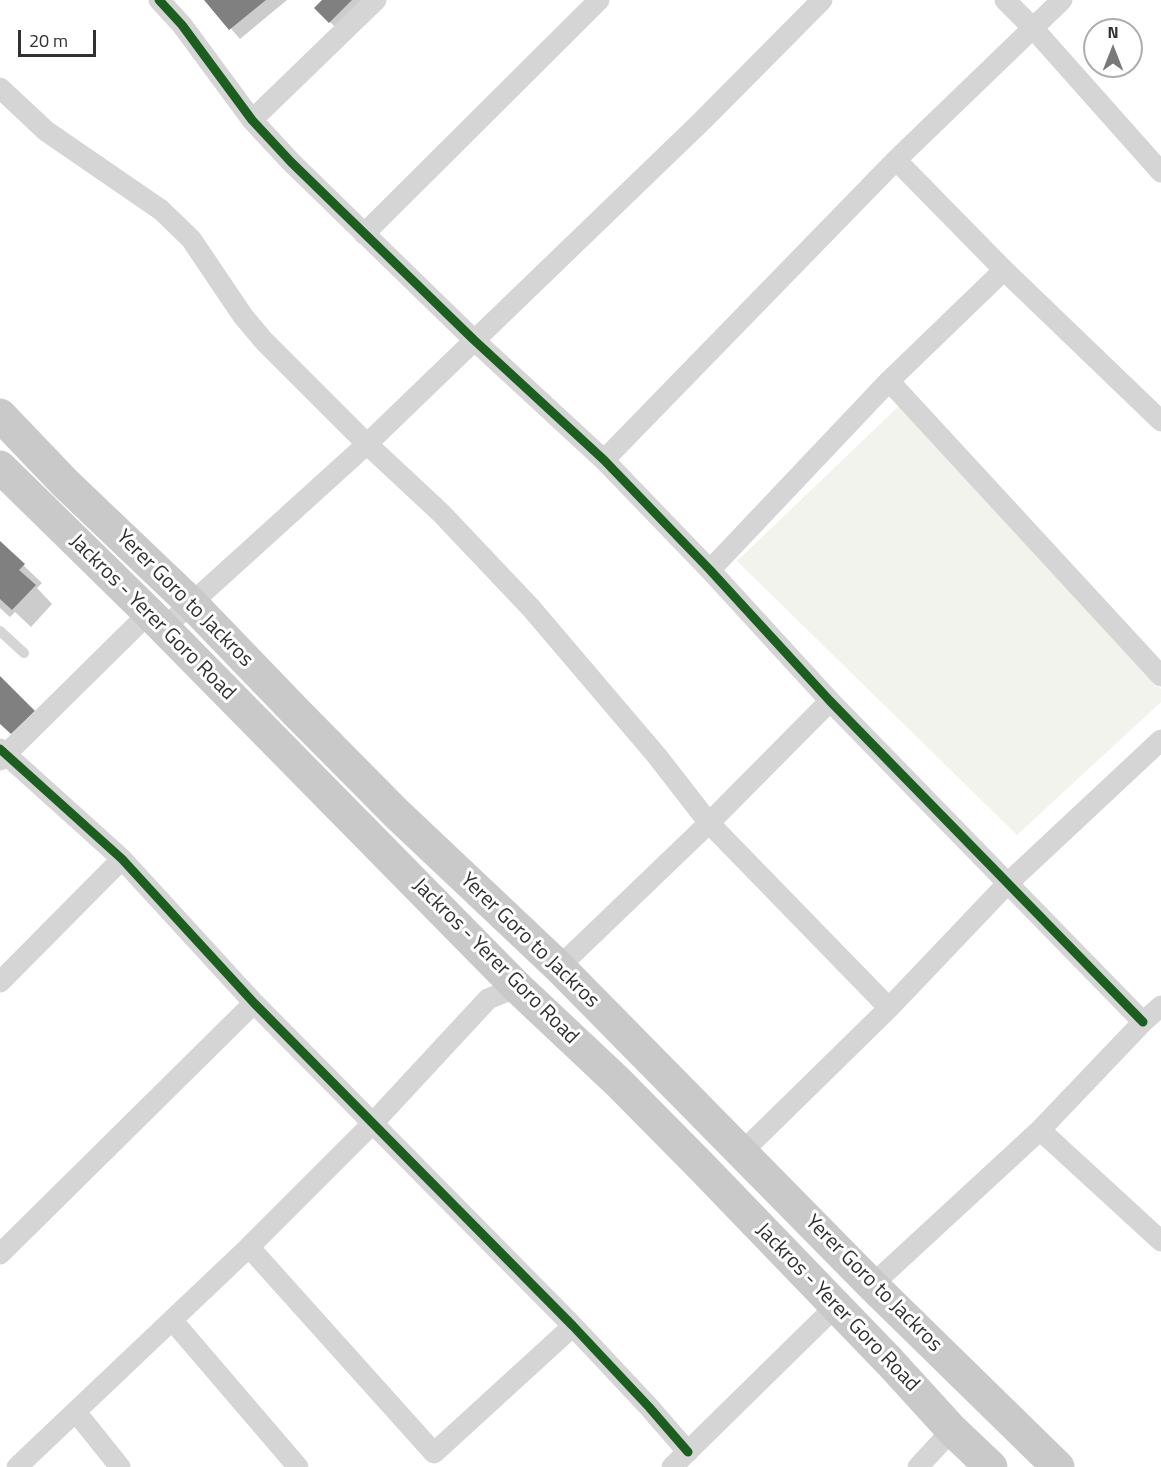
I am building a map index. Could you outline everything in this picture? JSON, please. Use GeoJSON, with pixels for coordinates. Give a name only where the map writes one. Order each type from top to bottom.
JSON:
{"type":"FeatureCollection","features":[{"type":"Feature","properties":{"kind":"main road","name":"Yerer Goro to Jackros"},"geometry":{"type":"LineString","coordinates":[[0,415],[65,483],[192,604],[396,813],[558,967],[872,1285],[1059,1467]]}},
{"type":"Feature","properties":{"kind":"main road","name":"Jackros - Yerer Goro Road"},"geometry":{"type":"LineString","coordinates":[[0,467],[157,621],[517,987],[676,1140],[952,1430],[988,1464]]}},
{"type":"Feature","properties":{"kind":"street"},"geometry":{"type":"LineString","coordinates":[[159,0],[182,25],[252,120],[291,162],[474,340],[604,460],[710,570],[830,701],[1143,1022]]}},
{"type":"Feature","properties":{"kind":"street"},"geometry":{"type":"LineString","coordinates":[[252,120],[375,0]]}},
{"type":"Feature","properties":{"kind":"street"},"geometry":{"type":"LineString","coordinates":[[364,234],[599,0]]}},
{"type":"Feature","properties":{"kind":"street"},"geometry":{"type":"LineString","coordinates":[[822,0],[702,121],[367,444],[192,604],[157,621],[2,755],[122,859],[254,1003],[573,1326],[649,1407],[680,1462],[836,1306]]}},
{"type":"Feature","properties":{"kind":"street"},"geometry":{"type":"LineString","coordinates":[[1005,0],[1032,27],[1161,172]]}},
{"type":"Feature","properties":{"kind":"street"},"geometry":{"type":"LineString","coordinates":[[604,460],[896,160],[1062,0]]}},
{"type":"Feature","properties":{"kind":"street"},"geometry":{"type":"LineString","coordinates":[[0,88],[46,131],[161,210],[191,239],[243,316],[264,341],[367,444],[441,513],[531,608],[657,756],[709,823],[889,1008]]}},
{"type":"Feature","properties":{"kind":"street"},"geometry":{"type":"LineString","coordinates":[[896,160],[1004,270],[1161,422]]}},
{"type":"Feature","properties":{"kind":"street"},"geometry":{"type":"LineString","coordinates":[[710,570],[889,381],[1004,270]]}},
{"type":"Feature","properties":{"kind":"street"},"geometry":{"type":"LineString","coordinates":[[889,381],[1161,676]]}},
{"type":"Feature","properties":{"kind":"street"},"geometry":{"type":"LineString","coordinates":[[558,967],[709,823],[830,701]]}},
{"type":"Feature","properties":{"kind":"street"},"geometry":{"type":"LineString","coordinates":[[742,1152],[889,1008],[1007,884],[1161,740]]}},
{"type":"Feature","properties":{"kind":"street"},"geometry":{"type":"LineString","coordinates":[[0,981],[122,859]]}},
{"type":"Feature","properties":{"kind":"street"},"geometry":{"type":"LineString","coordinates":[[17,1467],[249,1247],[373,1123],[488,999],[517,987]]}},
{"type":"Feature","properties":{"kind":"street"},"geometry":{"type":"LineString","coordinates":[[0,1254],[254,1003]]}},
{"type":"Feature","properties":{"kind":"street"},"geometry":{"type":"LineString","coordinates":[[872,1285],[1040,1130],[1161,1006]]}},
{"type":"Feature","properties":{"kind":"street"},"geometry":{"type":"LineString","coordinates":[[1040,1130],[1161,1241]]}},
{"type":"Feature","properties":{"kind":"street"},"geometry":{"type":"LineString","coordinates":[[249,1247],[427,1460],[573,1326]]}},
{"type":"Feature","properties":{"kind":"street"},"geometry":{"type":"LineString","coordinates":[[172,1320],[298,1467]]}},
{"type":"Feature","properties":{"kind":"street"},"geometry":{"type":"LineString","coordinates":[[76,1412],[120,1467]]}},
{"type":"Feature","properties":{"kind":"street"},"geometry":{"type":"LineString","coordinates":[[920,1466],[952,1430]]}},
{"type":"Feature","properties":{"kind":"lane"},"geometry":{"type":"LineString","coordinates":[[0,631],[24,653]]}},
{"type":"Feature","properties":{"kind":"shaded area"},"geometry":{"type":"Polygon","coordinates":[[[901,404],[1161,689],[1161,702],[1017,835],[737,561],[901,404]]]}},
{"type":"Feature","properties":{"kind":"building"},"geometry":{"type":"Polygon","coordinates":[[[204,0],[266,0],[229,30],[204,0]]]}},
{"type":"Feature","properties":{"kind":"building"},"geometry":{"type":"Polygon","coordinates":[[[322,0],[352,0],[329,23],[314,8],[322,0]]]}},
{"type":"Feature","properties":{"kind":"building"},"geometry":{"type":"Polygon","coordinates":[[[0,541],[25,564],[19,570],[36,585],[12,610],[0,599],[0,541]]]}},
{"type":"Feature","properties":{"kind":"building"},"geometry":{"type":"Polygon","coordinates":[[[0,676],[35,711],[11,734],[0,724],[0,676]]]}},
{"type":"Feature","properties":{"kind":"cycle path"},"geometry":{"type":"LineString","coordinates":[[159,0],[182,25],[252,120],[291,162],[474,340],[604,460],[710,570],[830,701],[1143,1022]]}},
{"type":"Feature","properties":{"kind":"cycle path"},"geometry":{"type":"LineString","coordinates":[[0,749],[122,859],[254,1003],[573,1326],[688,1452]]}}]}
